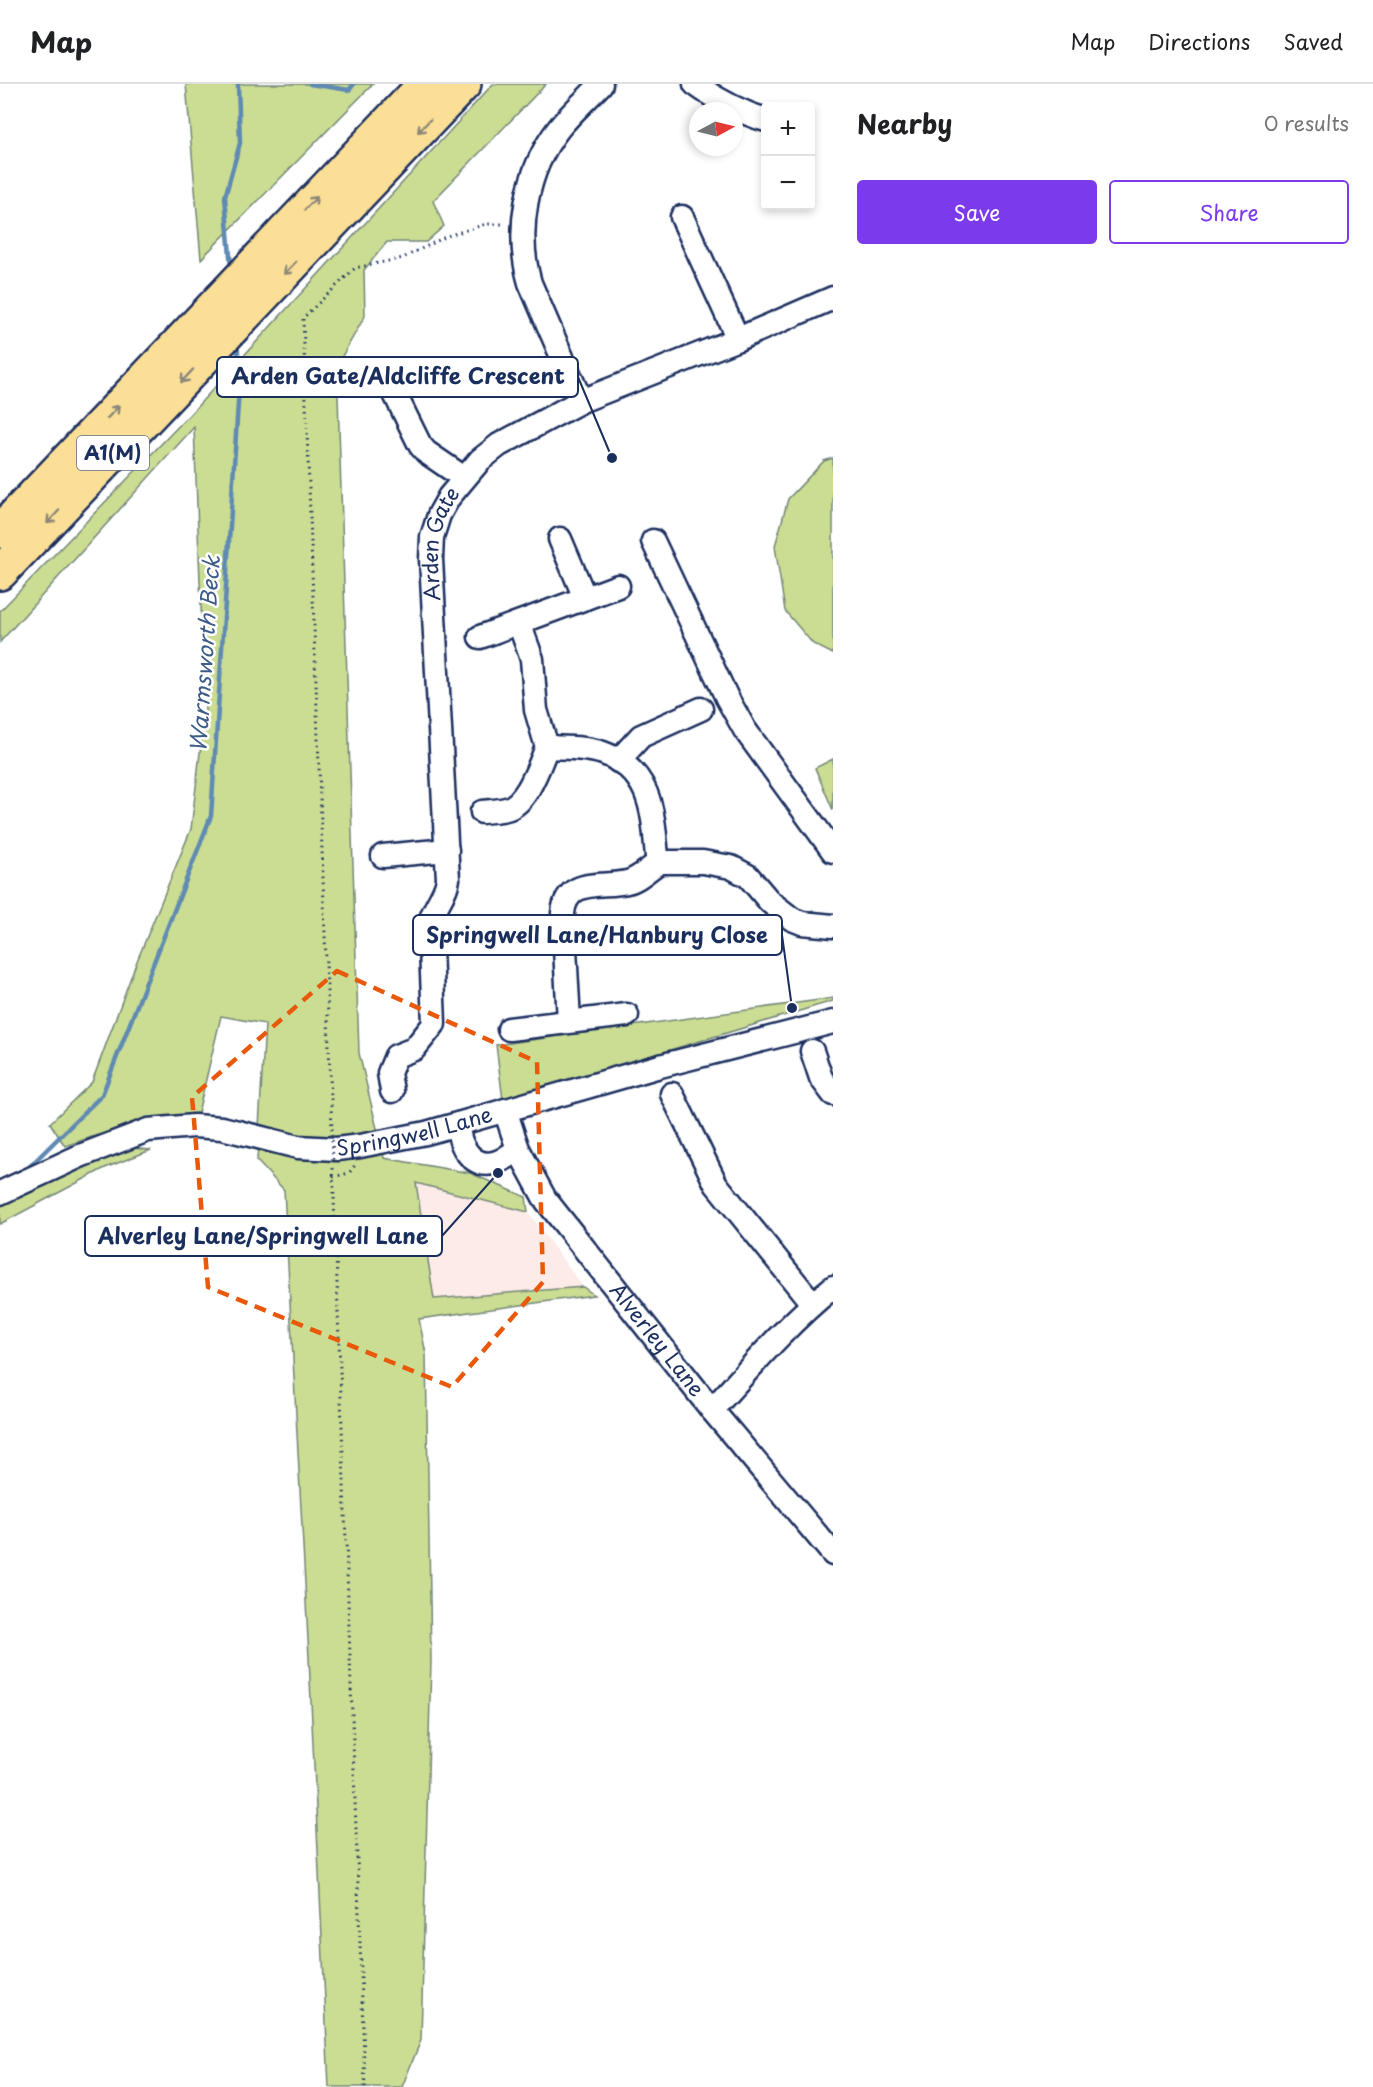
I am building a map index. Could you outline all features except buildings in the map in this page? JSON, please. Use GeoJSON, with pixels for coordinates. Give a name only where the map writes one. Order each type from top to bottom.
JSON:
{"type":"FeatureCollection","features":[{"type":"Feature","properties":{"kind":"highway","name":"A1(M)"},"geometry":{"type":"LineString","coordinates":[[0,573],[425,84]]}},
{"type":"Feature","properties":{"kind":"highway","name":"A1(M)"},"geometry":{"type":"LineString","coordinates":[[0,531],[464,84]]}},
{"type":"Feature","properties":{"kind":"street"},"geometry":{"type":"LineString","coordinates":[[581,401],[530,283],[523,245],[523,224],[535,172],[544,151],[559,128],[601,84]]}},
{"type":"Feature","properties":{"kind":"street"},"geometry":{"type":"LineString","coordinates":[[695,84],[734,108],[761,118]]}},
{"type":"Feature","properties":{"kind":"street"},"geometry":{"type":"LineString","coordinates":[[682,217],[738,339]]}},
{"type":"Feature","properties":{"kind":"street","name":"Arden Gate"},"geometry":{"type":"LineString","coordinates":[[392,1091],[389,1073],[396,1056],[414,1049],[434,1024],[430,931],[432,914],[447,887],[447,850],[431,559],[432,537],[439,515],[464,478],[480,460],[499,445],[581,401],[738,339],[833,298]]}},
{"type":"Feature","properties":{"kind":"street"},"geometry":{"type":"LineString","coordinates":[[389,382],[420,445],[426,452],[464,478]]}},
{"type":"Feature","properties":{"kind":"street"},"geometry":{"type":"LineString","coordinates":[[560,539],[585,598]]}},
{"type":"Feature","properties":{"kind":"street"},"geometry":{"type":"LineString","coordinates":[[653,541],[727,698],[745,730],[833,851]]}},
{"type":"Feature","properties":{"kind":"street"},"geometry":{"type":"LineString","coordinates":[[480,637],[618,586]]}},
{"type":"Feature","properties":{"kind":"street"},"geometry":{"type":"LineString","coordinates":[[482,812],[506,809],[522,798],[547,747],[536,710],[532,658],[519,622]]}},
{"type":"Feature","properties":{"kind":"street"},"geometry":{"type":"LineString","coordinates":[[618,761],[641,736],[701,709]]}},
{"type":"Feature","properties":{"kind":"street"},"geometry":{"type":"LineString","coordinates":[[547,747],[602,753],[618,761],[636,776],[650,802],[659,862]]}},
{"type":"Feature","properties":{"kind":"street"},"geometry":{"type":"LineString","coordinates":[[383,856],[447,850]]}},
{"type":"Feature","properties":{"kind":"street"},"geometry":{"type":"LineString","coordinates":[[569,1021],[563,913],[567,898],[578,887],[630,882],[659,862],[703,862],[732,867],[748,876],[770,902],[792,919],[802,923],[833,926]]}},
{"type":"Feature","properties":{"kind":"street"},"geometry":{"type":"LineString","coordinates":[[509,1029],[627,1015]]}},
{"type":"Feature","properties":{"kind":"street","name":"Springwell Lane"},"geometry":{"type":"LineString","coordinates":[[0,1193],[81,1156],[148,1130],[195,1126],[222,1128],[298,1147],[337,1149],[426,1133],[660,1066],[833,1022]]}},
{"type":"Feature","properties":{"kind":"street"},"geometry":{"type":"LineString","coordinates":[[812,1051],[821,1078],[833,1094]]}},
{"type":"Feature","properties":{"kind":"street"},"geometry":{"type":"LineString","coordinates":[[672,1094],[716,1184],[812,1303]]}},
{"type":"Feature","properties":{"kind":"street","name":"Alverley Lane"},"geometry":{"type":"LineString","coordinates":[[506,1110],[518,1149],[545,1199],[712,1410],[833,1554]]}},
{"type":"Feature","properties":{"kind":"street"},"geometry":{"type":"LineString","coordinates":[[458,1124],[459,1138],[464,1150],[477,1161],[491,1164],[518,1149]]}},
{"type":"Feature","properties":{"kind":"street"},"geometry":{"type":"LineString","coordinates":[[712,1410],[776,1339],[812,1303],[833,1287]]}},
{"type":"Feature","properties":{"kind":"path"},"geometry":{"type":"LineString","coordinates":[[364,2087],[303,318],[355,268],[404,258],[447,236],[486,224],[523,224]]}},
{"type":"Feature","properties":{"kind":"highlighted area"},"geometry":{"type":"Polygon","coordinates":[[[337,971],[537,1062],[543,1282],[452,1387],[208,1287],[192,1097],[337,971]]]}},
{"type":"Feature","properties":{"kind":"shaded area"},"geometry":{"type":"Polygon","coordinates":[[[415,1183],[528,1212],[583,1287],[434,1299],[415,1183]]]}},
{"type":"Feature","properties":{"kind":"green space"},"geometry":{"type":"Polygon","coordinates":[[[186,84],[373,84],[201,259],[186,84]]]}},
{"type":"Feature","properties":{"kind":"green space"},"geometry":{"type":"Polygon","coordinates":[[[493,84],[546,84],[433,201],[444,226],[426,242],[387,242],[364,270],[365,316],[337,365],[359,1053],[384,1158],[470,1173],[526,1197],[528,1212],[416,1183],[434,1299],[583,1287],[594,1295],[419,1319],[426,1354],[431,1660],[421,2040],[402,2087],[329,2087],[284,1190],[257,1161],[265,1024],[221,1016],[198,1113],[127,1125],[65,1146],[50,1123],[92,1082],[135,966],[191,829],[205,710],[194,427],[0,642],[0,611],[193,411],[493,84]]]}},
{"type":"Feature","properties":{"kind":"green space"},"geometry":{"type":"Polygon","coordinates":[[[833,458],[833,654],[813,644],[785,611],[775,546],[788,499],[824,461],[833,458]]]}},
{"type":"Feature","properties":{"kind":"green space"},"geometry":{"type":"Polygon","coordinates":[[[833,759],[833,810],[815,768],[833,759]]]}},
{"type":"Feature","properties":{"kind":"green space"},"geometry":{"type":"Polygon","coordinates":[[[833,998],[833,1001],[503,1100],[496,1045],[833,998]]]}},
{"type":"Feature","properties":{"kind":"green space"},"geometry":{"type":"Polygon","coordinates":[[[132,1148],[151,1150],[105,1168],[0,1224],[0,1202],[132,1148]]]}},
{"type":"Feature","properties":{"kind":"waterway","name":"Warmsworth Beck"},"geometry":{"type":"LineString","coordinates":[[231,268],[225,197],[240,143],[238,84]]}},
{"type":"Feature","properties":{"kind":"waterway","name":"Warmsworth Beck"},"geometry":{"type":"LineString","coordinates":[[310,84],[349,90],[354,84]]}},
{"type":"Feature","properties":{"kind":"waterway","name":"Warmsworth Beck"},"geometry":{"type":"LineString","coordinates":[[25,1171],[102,1095],[211,816],[240,373],[237,342]]}},
{"type":"Feature","properties":{"kind":"place","name":"Arden Gate/Aldcliffe Crescent"},"geometry":{"type":"Point","coordinates":[612,458]}},
{"type":"Feature","properties":{"kind":"place","name":"Springwell Lane/Hanbury Close"},"geometry":{"type":"Point","coordinates":[792,1008]}},
{"type":"Feature","properties":{"kind":"place","name":"Alverley Lane/Springwell Lane"},"geometry":{"type":"Point","coordinates":[498,1173]}}]}
